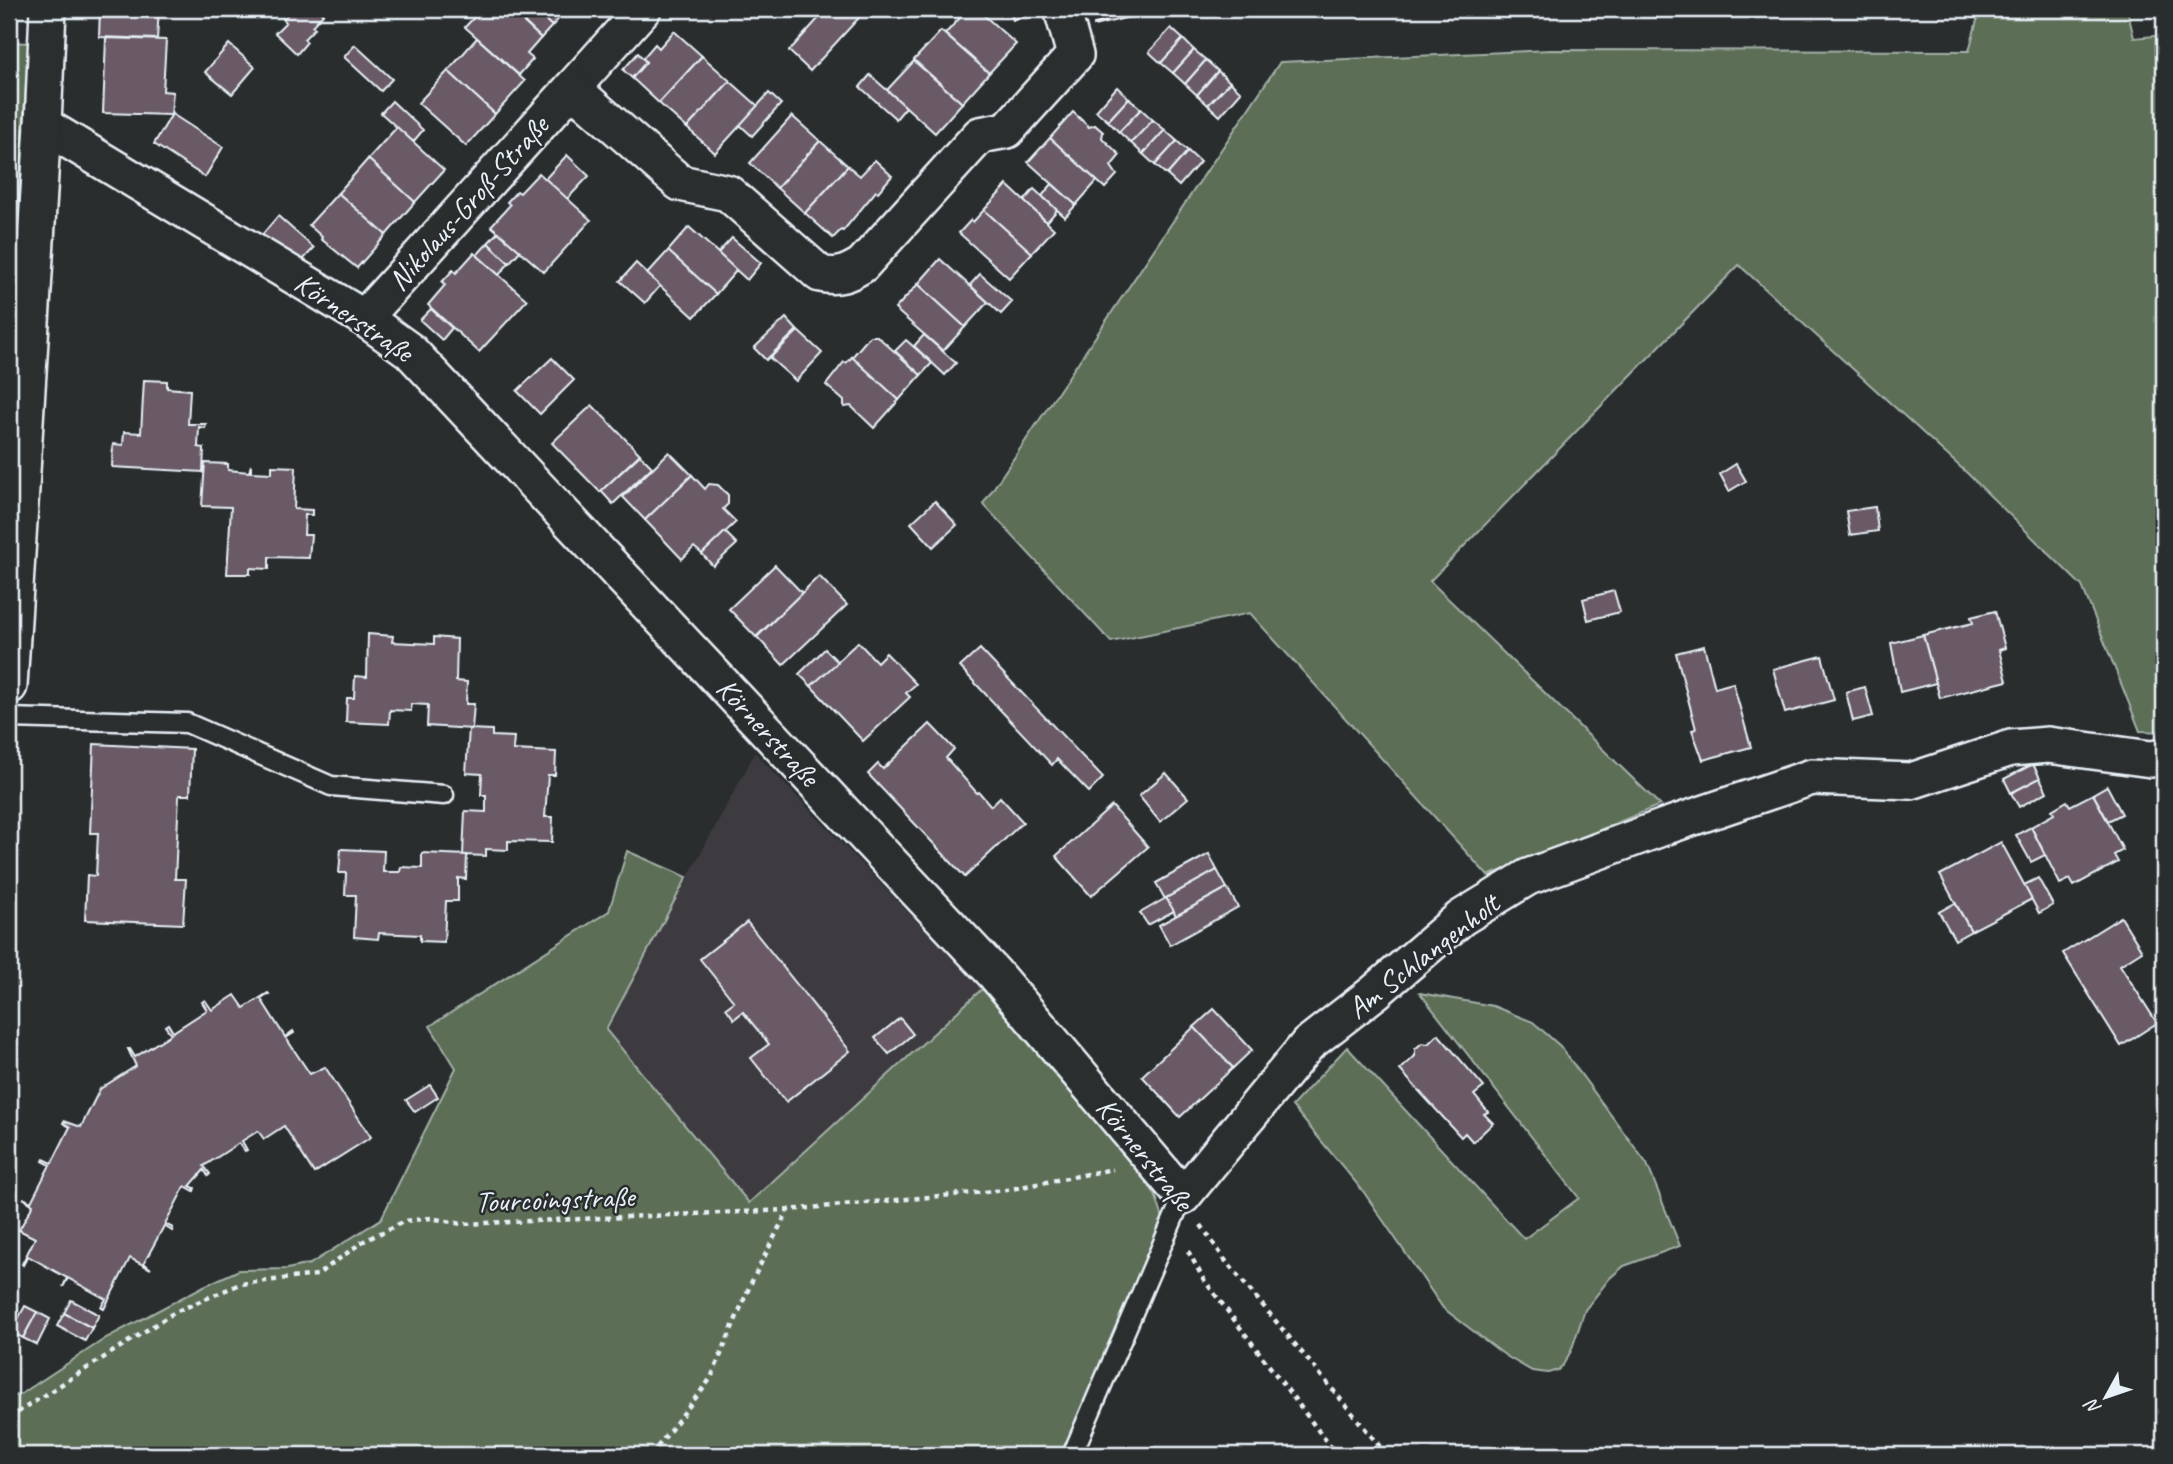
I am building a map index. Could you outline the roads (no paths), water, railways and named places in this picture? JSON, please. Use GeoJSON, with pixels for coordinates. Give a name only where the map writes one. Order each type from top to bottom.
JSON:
{"type":"FeatureCollection","features":[{"type":"Feature","properties":{"kind":"street"},"geometry":{"type":"LineString","coordinates":[[9,686],[48,9]]}},
{"type":"Feature","properties":{"kind":"street","name":"Nikolaus-Groß-Straße"},"geometry":{"type":"LineString","coordinates":[[364,318],[643,9]]}},
{"type":"Feature","properties":{"kind":"street","name":"Nikolaus-Groß-Straße"},"geometry":{"type":"LineString","coordinates":[[572,88],[680,183],[728,193],[820,274],[833,277],[846,275],[862,265],[980,135],[1007,130],[1075,55],[1062,9]]}},
{"type":"Feature","properties":{"kind":"street","name":"Körnerstraße"},"geometry":{"type":"LineString","coordinates":[[43,125],[364,318],[410,351],[994,973],[1183,1196]]}},
{"type":"Feature","properties":{"kind":"street","name":"Am Schlangenholt"},"geometry":{"type":"LineString","coordinates":[[1183,1196],[1308,1044],[1376,992],[1461,918],[1528,877],[1667,825],[1812,778],[1911,781],[2011,748],[2048,745],[2151,759],[2164,757]]}},
{"type":"Feature","properties":{"kind":"lane"},"geometry":{"type":"LineString","coordinates":[[9,718],[187,723],[331,786],[444,795]]}},
{"type":"Feature","properties":{"kind":"lane","name":"Am Schlangenholt"},"geometry":{"type":"LineString","coordinates":[[1072,1455],[1183,1196]]}}]}
